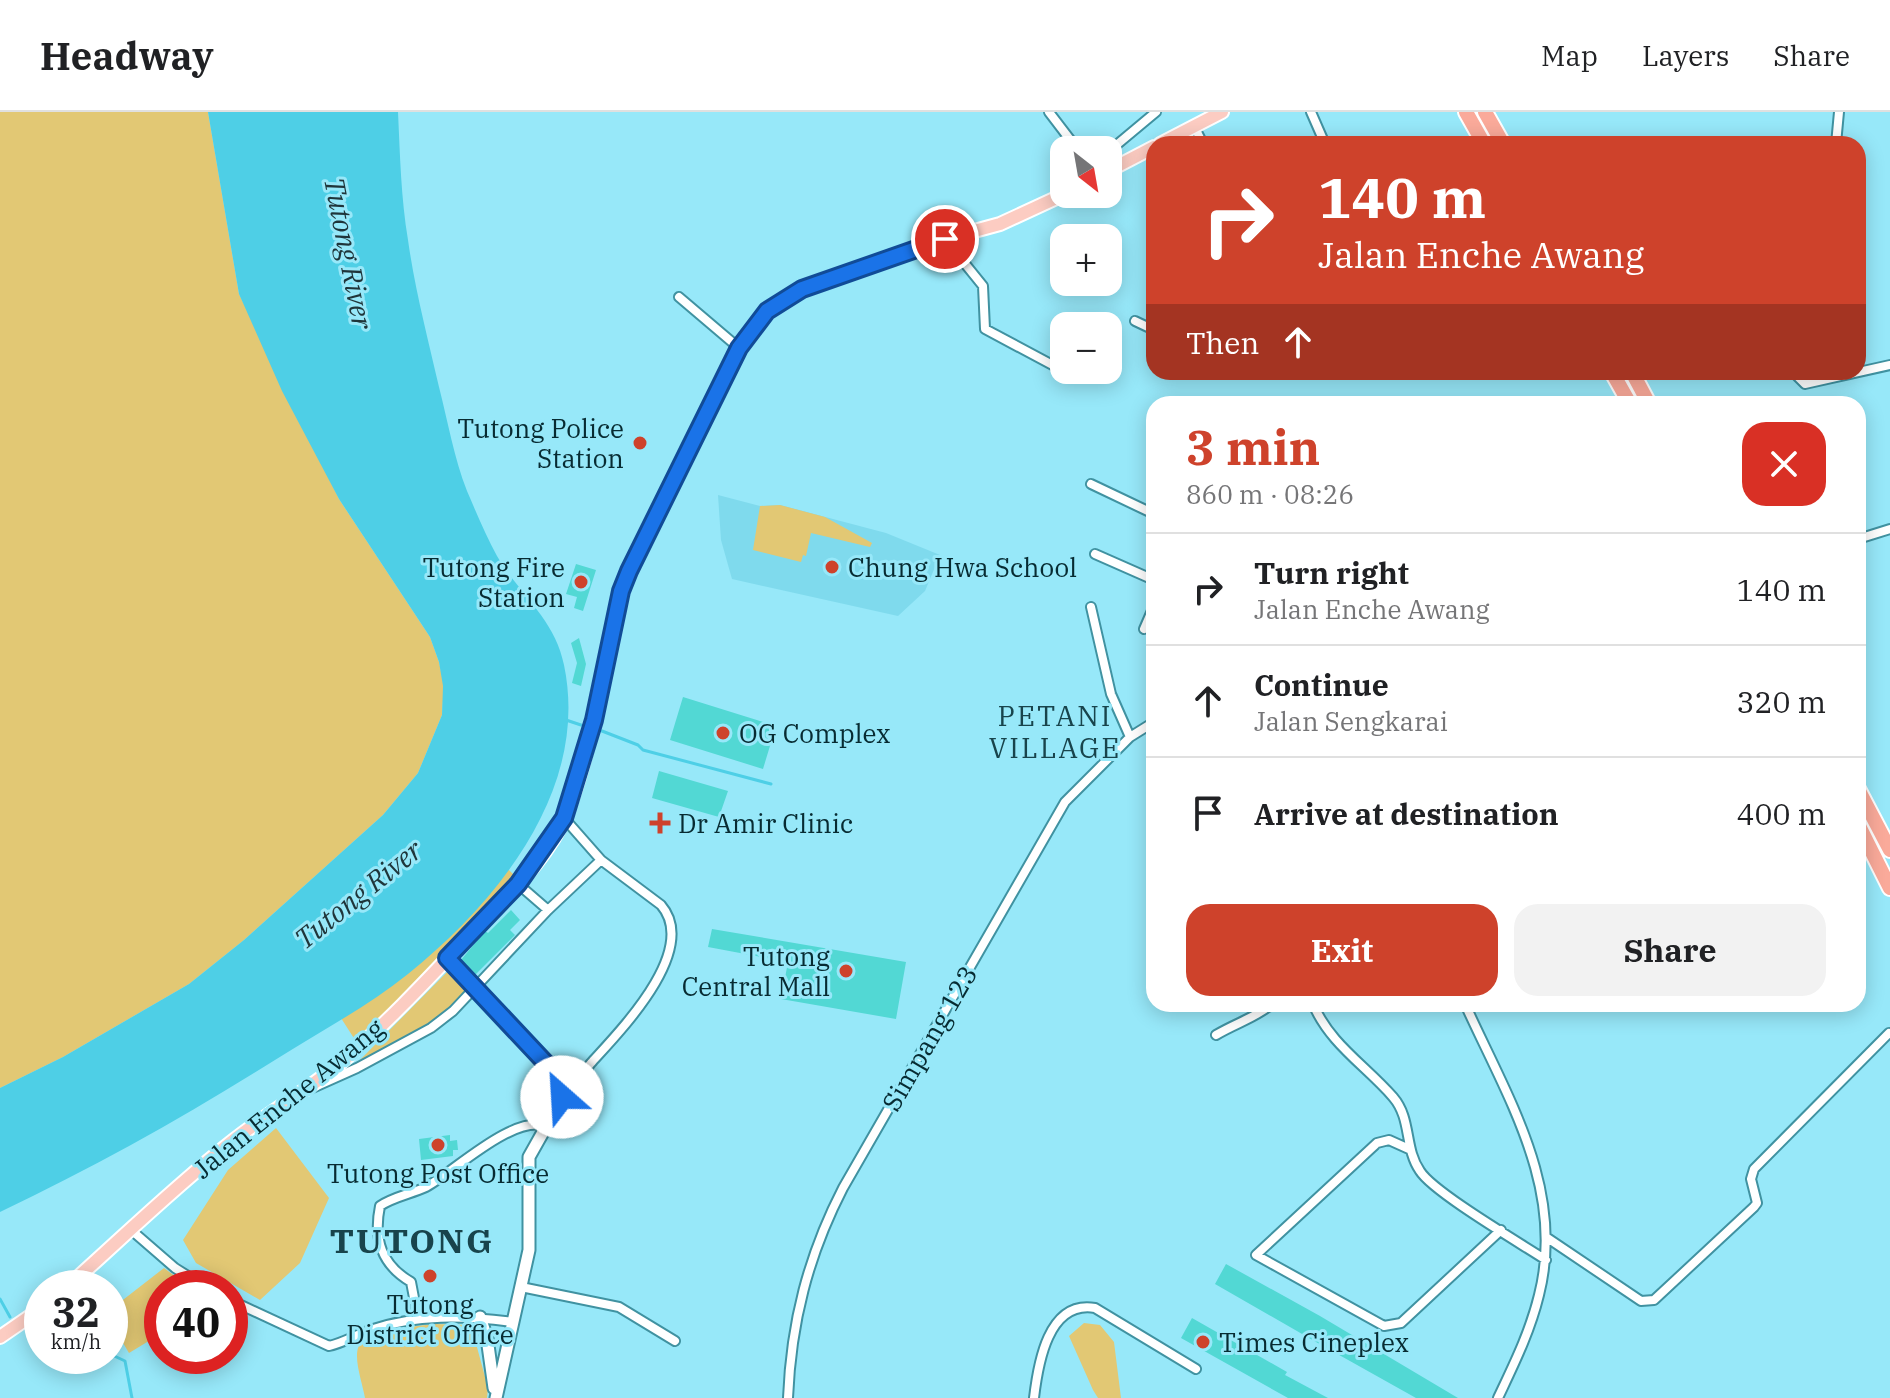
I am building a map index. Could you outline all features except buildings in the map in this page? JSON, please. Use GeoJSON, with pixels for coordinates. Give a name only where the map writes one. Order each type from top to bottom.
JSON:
{"type":"FeatureCollection","features":[{"type":"Feature","properties":{"kind":"highway"},"geometry":{"type":"LineString","coordinates":[[1466,112],[1480,136]]}},
{"type":"Feature","properties":{"kind":"highway"},"geometry":{"type":"LineString","coordinates":[[1485,112],[1498,136]]}},
{"type":"Feature","properties":{"kind":"highway"},"geometry":{"type":"LineString","coordinates":[[1866,804],[1890,850]]}},
{"type":"Feature","properties":{"kind":"highway"},"geometry":{"type":"LineString","coordinates":[[1866,840],[1890,888]]}},
{"type":"Feature","properties":{"kind":"main road"},"geometry":{"type":"LineString","coordinates":[[1173,136],[1200,120],[1222,112]]}},
{"type":"Feature","properties":{"kind":"main road"},"geometry":{"type":"LineString","coordinates":[[1122,164],[1146,151]]}},
{"type":"Feature","properties":{"kind":"main road","name":"Jalan Enche Awang"},"geometry":{"type":"LineString","coordinates":[[86,1270],[228,1144],[303,1092],[366,1041],[518,884],[564,818],[594,720],[621,591],[641,543],[739,348],[767,311],[802,289],[945,239],[1000,224],[1050,201]]}},
{"type":"Feature","properties":{"kind":"main road"},"geometry":{"type":"LineString","coordinates":[[0,1337],[24,1320]]}},
{"type":"Feature","properties":{"kind":"street"},"geometry":{"type":"LineString","coordinates":[[1049,112],[1067,136]]}},
{"type":"Feature","properties":{"kind":"street"},"geometry":{"type":"LineString","coordinates":[[1122,140],[1156,112]]}},
{"type":"Feature","properties":{"kind":"street"},"geometry":{"type":"LineString","coordinates":[[1311,112],[1322,136]]}},
{"type":"Feature","properties":{"kind":"street"},"geometry":{"type":"LineString","coordinates":[[1837,136],[1839,112]]}},
{"type":"Feature","properties":{"kind":"street"},"geometry":{"type":"LineString","coordinates":[[945,239],[983,286],[985,329],[1050,364]]}},
{"type":"Feature","properties":{"kind":"street"},"geometry":{"type":"LineString","coordinates":[[679,297],[739,348]]}},
{"type":"Feature","properties":{"kind":"street"},"geometry":{"type":"LineString","coordinates":[[1135,321],[1146,326]]}},
{"type":"Feature","properties":{"kind":"street"},"geometry":{"type":"LineString","coordinates":[[1866,370],[1890,365]]}},
{"type":"Feature","properties":{"kind":"street"},"geometry":{"type":"LineString","coordinates":[[1801,380],[1805,384],[1823,380]]}},
{"type":"Feature","properties":{"kind":"street"},"geometry":{"type":"LineString","coordinates":[[1091,484],[1146,510]]}},
{"type":"Feature","properties":{"kind":"street"},"geometry":{"type":"LineString","coordinates":[[1866,536],[1890,529]]}},
{"type":"Feature","properties":{"kind":"street"},"geometry":{"type":"LineString","coordinates":[[1095,554],[1146,576]]}},
{"type":"Feature","properties":{"kind":"street"},"geometry":{"type":"LineString","coordinates":[[1091,607],[1111,694],[1130,737]]}},
{"type":"Feature","properties":{"kind":"street"},"geometry":{"type":"LineString","coordinates":[[1144,629],[1146,624]]}},
{"type":"Feature","properties":{"kind":"street","name":"Simpang 123"},"geometry":{"type":"LineString","coordinates":[[788,1398],[797,1313],[804,1281],[827,1219],[1065,802],[1130,737],[1146,727]]}},
{"type":"Feature","properties":{"kind":"street"},"geometry":{"type":"LineString","coordinates":[[496,1397],[531,1232],[529,1157],[556,1109],[645,1000],[667,954],[672,930],[661,905],[601,860],[564,818]]}},
{"type":"Feature","properties":{"kind":"street"},"geometry":{"type":"LineString","coordinates":[[303,1092],[326,1085],[431,1028],[469,997],[475,986],[548,910],[601,860]]}},
{"type":"Feature","properties":{"kind":"street"},"geometry":{"type":"LineString","coordinates":[[518,884],[548,910]]}},
{"type":"Feature","properties":{"kind":"street"},"geometry":{"type":"LineString","coordinates":[[447,958],[556,1074],[563,1092],[556,1109]]}},
{"type":"Feature","properties":{"kind":"street"},"geometry":{"type":"LineString","coordinates":[[1216,1035],[1262,1012]]}},
{"type":"Feature","properties":{"kind":"street"},"geometry":{"type":"LineString","coordinates":[[1316,1012],[1336,1042],[1403,1111],[1409,1149],[1422,1175],[1546,1260]]}},
{"type":"Feature","properties":{"kind":"street"},"geometry":{"type":"LineString","coordinates":[[1469,1012],[1533,1152],[1541,1181],[1546,1237],[1546,1260],[1533,1317],[1498,1398]]}},
{"type":"Feature","properties":{"kind":"street"},"geometry":{"type":"LineString","coordinates":[[1546,1237],[1641,1301],[1654,1300],[1754,1207],[1757,1203],[1752,1188],[1754,1169],[1889,1033]]}},
{"type":"Feature","properties":{"kind":"street"},"geometry":{"type":"LineString","coordinates":[[556,1074],[570,1077],[589,1066]]}},
{"type":"Feature","properties":{"kind":"street"},"geometry":{"type":"LineString","coordinates":[[418,1319],[411,1282],[387,1265],[382,1256],[380,1206],[426,1187],[490,1143],[531,1125],[546,1126]]}},
{"type":"Feature","properties":{"kind":"street"},"geometry":{"type":"LineString","coordinates":[[1409,1149],[1389,1140],[1377,1143],[1256,1255],[1384,1326],[1393,1326],[1401,1323],[1501,1230]]}},
{"type":"Feature","properties":{"kind":"street"},"geometry":{"type":"LineString","coordinates":[[130,1229],[178,1270]]}},
{"type":"Feature","properties":{"kind":"street"},"geometry":{"type":"LineString","coordinates":[[521,1287],[619,1307],[675,1341]]}},
{"type":"Feature","properties":{"kind":"street"},"geometry":{"type":"LineString","coordinates":[[1034,1398],[1038,1365],[1055,1327],[1063,1316],[1083,1306],[1095,1308],[1196,1369]]}},
{"type":"Feature","properties":{"kind":"street"},"geometry":{"type":"LineString","coordinates":[[248,1308],[329,1346],[370,1330],[418,1319],[480,1317],[513,1322]]}},
{"type":"Feature","properties":{"kind":"street"},"geometry":{"type":"LineString","coordinates":[[480,1317],[487,1338],[496,1397]]}},
{"type":"Feature","properties":{"kind":"shaded area"},"geometry":{"type":"Polygon","coordinates":[[[0,112],[208,112],[239,294],[339,499],[430,637],[444,686],[442,715],[418,773],[383,815],[244,940],[189,984],[63,1057],[0,1088],[0,112]]]}},
{"type":"Feature","properties":{"kind":"shaded area","name":"Chung Hwa School"},"geometry":{"type":"Polygon","coordinates":[[[718,495],[760,506],[780,505],[886,533],[940,555],[925,591],[898,616],[732,579],[721,540],[718,495]]]}},
{"type":"Feature","properties":{"kind":"shaded area"},"geometry":{"type":"Polygon","coordinates":[[[780,505],[825,517],[872,543],[870,547],[811,533],[806,556],[803,555],[801,562],[753,550],[760,506],[780,505]]]}},
{"type":"Feature","properties":{"kind":"shaded area"},"geometry":{"type":"Polygon","coordinates":[[[507,868],[518,879],[357,1043],[341,1018],[388,987],[432,952],[490,891],[507,868]]]}},
{"type":"Feature","properties":{"kind":"shaded area"},"geometry":{"type":"Polygon","coordinates":[[[453,966],[474,989],[431,1025],[357,1063],[453,966]]]}},
{"type":"Feature","properties":{"kind":"shaded area"},"geometry":{"type":"Polygon","coordinates":[[[276,1128],[329,1198],[300,1263],[260,1300],[248,1293],[248,1270],[208,1270],[196,1263],[183,1240],[228,1170],[276,1128]]]}},
{"type":"Feature","properties":{"kind":"shaded area"},"geometry":{"type":"Polygon","coordinates":[[[144,1284],[144,1344],[129,1353],[128,1351],[128,1296],[144,1284]]]}},
{"type":"Feature","properties":{"kind":"shaded area"},"geometry":{"type":"Polygon","coordinates":[[[1084,1323],[1100,1325],[1114,1342],[1121,1398],[1098,1398],[1093,1390],[1069,1336],[1084,1323]]]}},
{"type":"Feature","properties":{"kind":"shaded area"},"geometry":{"type":"Polygon","coordinates":[[[433,1324],[471,1325],[488,1388],[487,1398],[365,1398],[357,1359],[362,1342],[391,1331],[433,1324]]]}},
{"type":"Feature","properties":{"kind":"water","name":"Tutong River"},"geometry":{"type":"Polygon","coordinates":[[[208,112],[398,112],[402,192],[411,259],[455,453],[467,491],[497,556],[545,620],[559,649],[564,665],[568,711],[563,755],[550,798],[530,839],[504,877],[442,945],[408,974],[360,1008],[174,1121],[0,1212],[0,1088],[63,1057],[189,984],[244,940],[383,815],[418,773],[442,715],[443,686],[430,637],[339,499],[282,391],[239,294],[208,112]]]}},
{"type":"Feature","properties":{"kind":"waterway"},"geometry":{"type":"LineString","coordinates":[[566,720],[581,725]]}},
{"type":"Feature","properties":{"kind":"waterway"},"geometry":{"type":"LineString","coordinates":[[602,731],[638,745],[643,750],[771,784]]}},
{"type":"Feature","properties":{"kind":"waterway"},"geometry":{"type":"LineString","coordinates":[[0,1299],[10,1317]]}},
{"type":"Feature","properties":{"kind":"waterway"},"geometry":{"type":"LineString","coordinates":[[127,1374],[132,1398]]}},
{"type":"Feature","properties":{"kind":"place","name":"Tutong Police Station"},"geometry":{"type":"Point","coordinates":[640,443]}},
{"type":"Feature","properties":{"kind":"place","name":"Chung Hwa School"},"geometry":{"type":"Point","coordinates":[832,567]}},
{"type":"Feature","properties":{"kind":"place","name":"Tutong Fire Station"},"geometry":{"type":"Point","coordinates":[581,582]}},
{"type":"Feature","properties":{"kind":"place","name":"OG Complex"},"geometry":{"type":"Point","coordinates":[723,733]}},
{"type":"Feature","properties":{"kind":"place","name":"Dr Amir Clinic"},"geometry":{"type":"Point","coordinates":[660,823]}},
{"type":"Feature","properties":{"kind":"place","name":"Tutong Central Mall"},"geometry":{"type":"Point","coordinates":[846,971]}},
{"type":"Feature","properties":{"kind":"place","name":"Tutong Post Office"},"geometry":{"type":"Point","coordinates":[438,1145]}},
{"type":"Feature","properties":{"kind":"place","name":"Tutong District Office"},"geometry":{"type":"Point","coordinates":[430,1276]}},
{"type":"Feature","properties":{"kind":"place","name":"Times Cineplex"},"geometry":{"type":"Point","coordinates":[1203,1342]}},
{"type":"Feature","properties":{"kind":"district","name":"PETANI VILLAGE"},"geometry":{"type":"Point","coordinates":[1055,731]}},
{"type":"Feature","properties":{"kind":"district","name":"TUTONG"},"geometry":{"type":"Point","coordinates":[412,1240]}},
{"type":"Feature","properties":{"kind":"route"},"geometry":{"type":"LineString","coordinates":[[562,1097],[563,1087],[556,1074],[447,958],[518,884],[564,818],[594,720],[621,591],[641,543],[720,384],[754,325],[767,311],[802,289],[945,239]]}}]}
